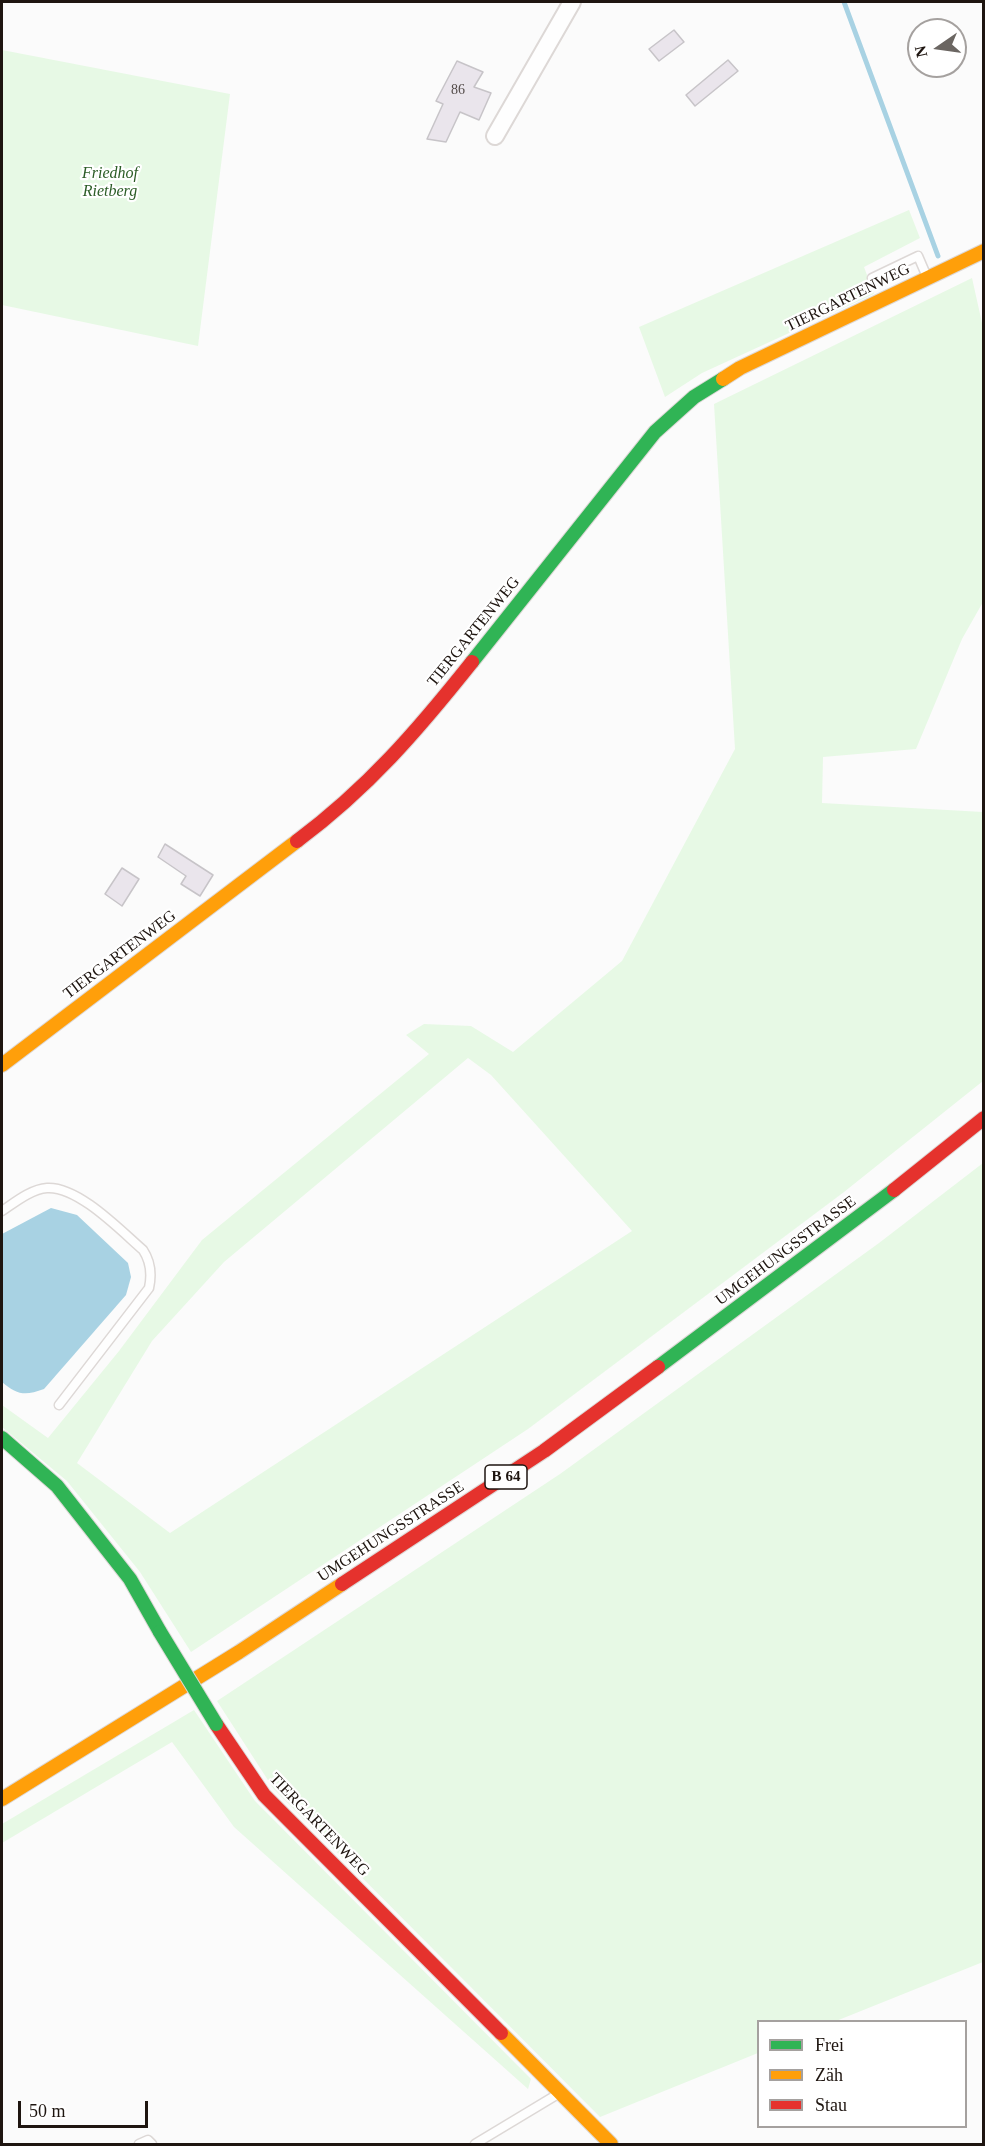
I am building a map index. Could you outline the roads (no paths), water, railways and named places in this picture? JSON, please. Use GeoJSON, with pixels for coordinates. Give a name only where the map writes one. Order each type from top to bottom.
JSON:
{"type":"FeatureCollection","features":[{"type":"Feature","properties":{"kind":"street"},"geometry":{"type":"LineString","coordinates":[[495,136],[572,2]]}},
{"type":"Feature","properties":{"kind":"street","name":"TIERGARTENWEG"},"geometry":{"type":"LineString","coordinates":[[2,1065],[246,881],[368,783],[412,737],[655,432],[694,397],[740,368],[984,251]]}},
{"type":"Feature","properties":{"kind":"street","name":"UMGEHUNGSSTRASSE"},"geometry":{"type":"LineString","coordinates":[[2,1799],[240,1652],[544,1451],[863,1215],[984,1118]]}},
{"type":"Feature","properties":{"kind":"street","name":"TIERGARTENWEG"},"geometry":{"type":"LineString","coordinates":[[2,1438],[57,1486],[130,1579],[216,1724],[264,1795],[612,2145]]}},
{"type":"Feature","properties":{"kind":"lane"},"geometry":{"type":"LineString","coordinates":[[872,278],[918,256],[928,278]]}},
{"type":"Feature","properties":{"kind":"lane"},"geometry":{"type":"LineString","coordinates":[[2,1211],[22,1197],[45,1187],[64,1190],[85,1201],[143,1250],[149,1260],[152,1278],[149,1288],[59,1405]]}},
{"type":"Feature","properties":{"kind":"lane"},"geometry":{"type":"LineString","coordinates":[[476,2145],[561,2092]]}},
{"type":"Feature","properties":{"kind":"lane"},"geometry":{"type":"LineString","coordinates":[[139,2145],[148,2139],[152,2145]]}},
{"type":"Feature","properties":{"kind":"water"},"geometry":{"type":"Polygon","coordinates":[[[51,1208],[77,1215],[128,1263],[131,1277],[126,1295],[44,1389],[22,1393],[12,1390],[2,1382],[2,1234],[51,1208]]]}},
{"type":"Feature","properties":{"kind":"waterway"},"geometry":{"type":"LineString","coordinates":[[844,2],[938,256]]}},
{"type":"Feature","properties":{"kind":"park label","name":"Friedhof Rietberg"},"geometry":{"type":"Point","coordinates":[110,183]}}]}
